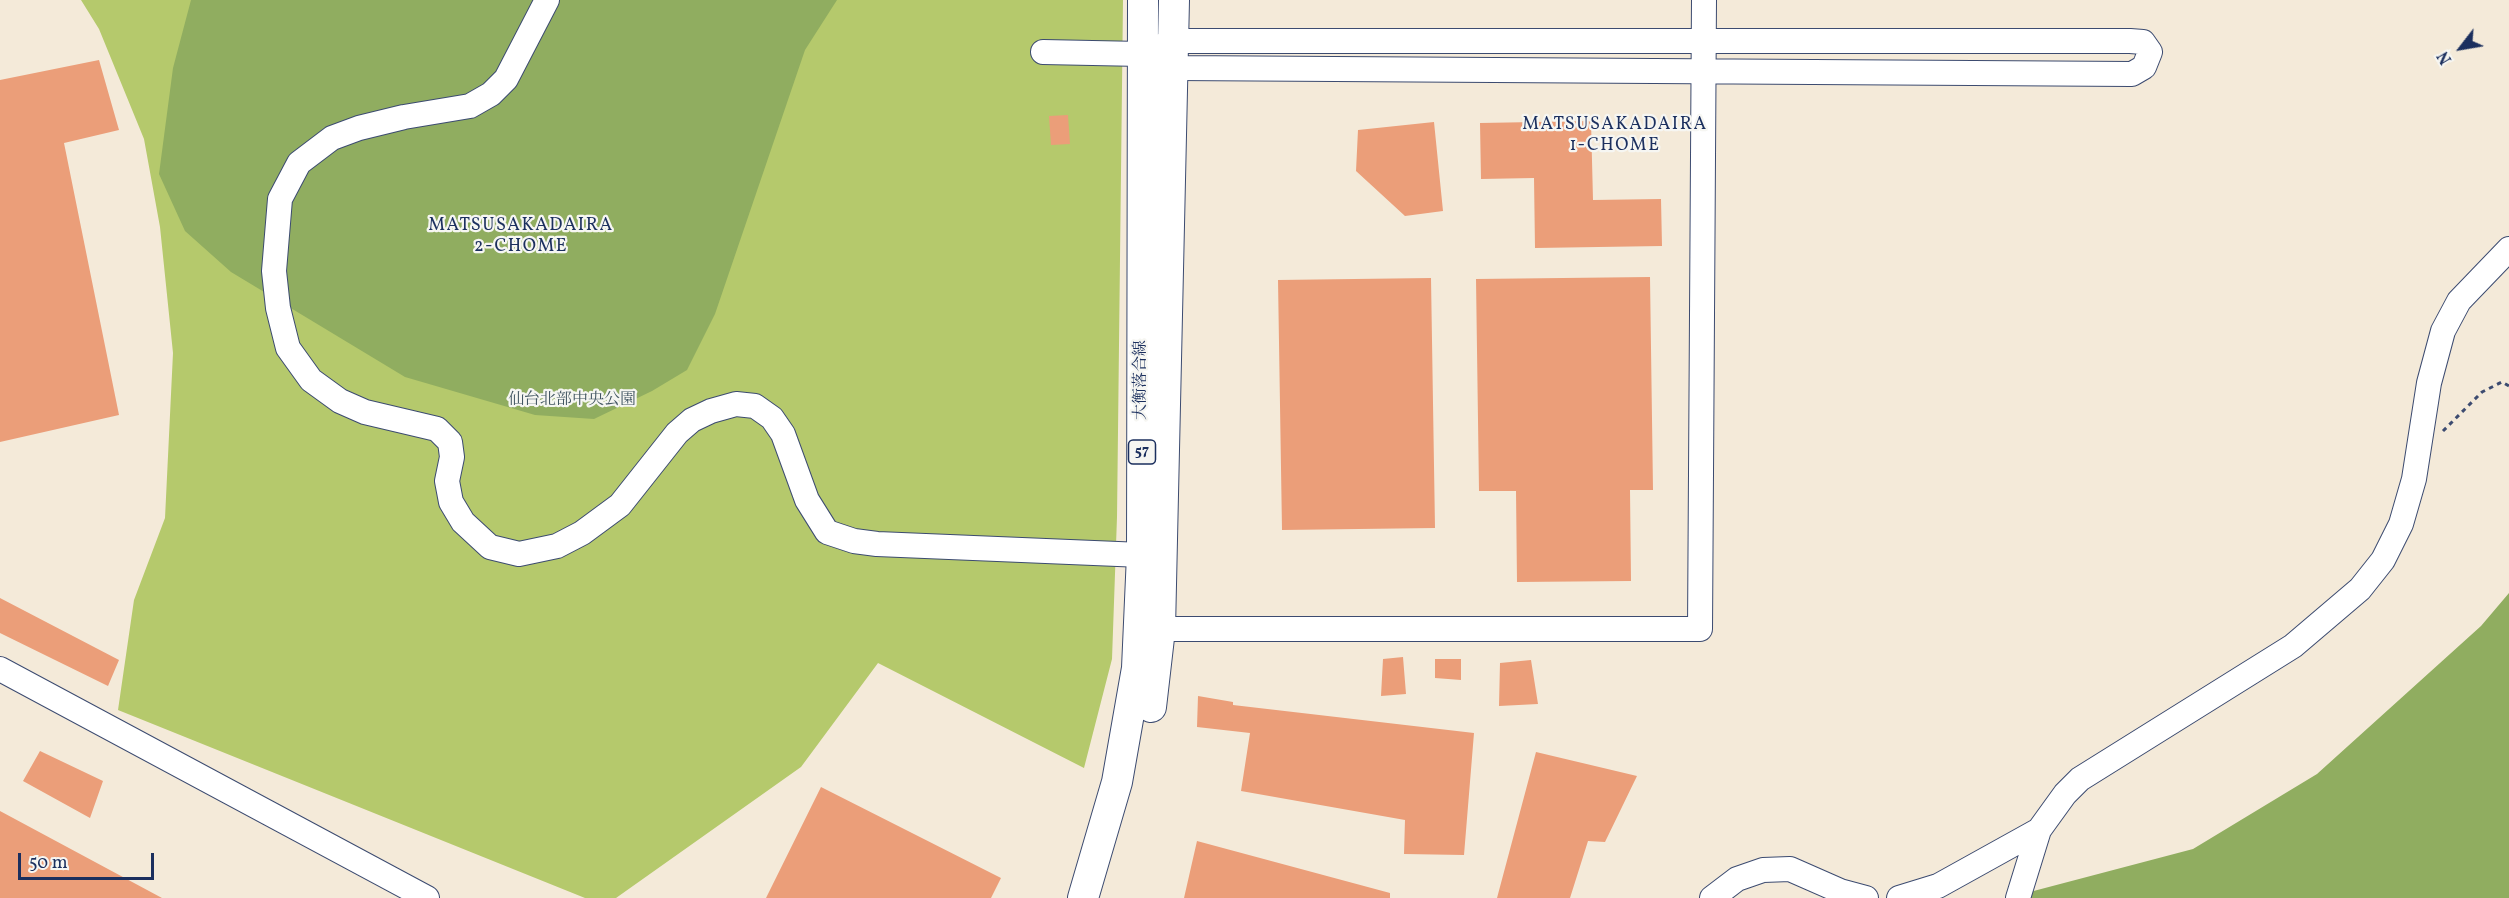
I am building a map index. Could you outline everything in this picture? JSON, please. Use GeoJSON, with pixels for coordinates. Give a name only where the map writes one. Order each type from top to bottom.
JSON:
{"type":"FeatureCollection","features":[{"type":"Feature","properties":{"kind":"main road","name":"大衡落合線"},"geometry":{"type":"LineString","coordinates":[[1083,898],[1117,782],[1137,668],[1142,555],[1143,0]]}},
{"type":"Feature","properties":{"kind":"main road","name":"大衡落合線"},"geometry":{"type":"LineString","coordinates":[[1105,898],[1137,784],[1158,666],[1174,0]]}},
{"type":"Feature","properties":{"kind":"street"},"geometry":{"type":"LineString","coordinates":[[547,0],[506,79],[491,94],[470,106],[404,117],[358,128],[332,138],[299,163],[280,199],[274,271],[278,308],[288,348],[311,380],[340,401],[365,412],[437,429],[450,442],[452,458],[447,481],[451,502],[463,522],[490,547],[519,554],[557,546],[582,533],[620,505],[677,433],[692,420],[711,411],[736,404],[755,406],[772,418],[783,434],[807,500],[827,532],[854,541],[877,544],[1142,555]]}},
{"type":"Feature","properties":{"kind":"street"},"geometry":{"type":"LineString","coordinates":[[1160,629],[1700,629],[1704,0]]}},
{"type":"Feature","properties":{"kind":"street"},"geometry":{"type":"LineString","coordinates":[[1043,52],[1174,54],[1704,42],[2130,41],[2143,42],[2150,52],[2144,67],[2132,74],[1704,71],[1174,54]]}},
{"type":"Feature","properties":{"kind":"street"},"geometry":{"type":"LineString","coordinates":[[2018,898],[2039,830],[2065,794],[2080,779],[2293,646],[2360,589],[2383,560],[2401,524],[2420,455],[2429,383],[2443,331],[2459,301],[2509,249]]}},
{"type":"Feature","properties":{"kind":"street"},"geometry":{"type":"LineString","coordinates":[[0,669],[427,898]]}},
{"type":"Feature","properties":{"kind":"street"},"geometry":{"type":"LineString","coordinates":[[1899,898],[1938,886],[2039,830]]}},
{"type":"Feature","properties":{"kind":"street"},"geometry":{"type":"LineString","coordinates":[[1712,898],[1737,879],[1763,870],[1790,869],[1840,891],[1866,898]]}},
{"type":"Feature","properties":{"kind":"path"},"geometry":{"type":"LineString","coordinates":[[2420,455],[2482,392],[2502,382],[2509,386]]}},
{"type":"Feature","properties":{"kind":"green space","name":"仙台北部中央公園"},"geometry":{"type":"Polygon","coordinates":[[[81,0],[1123,0],[1117,517],[1112,659],[1084,768],[878,663],[801,767],[616,898],[585,898],[118,710],[134,600],[165,518],[173,353],[160,227],[144,139],[99,29],[81,0]]]}},
{"type":"Feature","properties":{"kind":"green space"},"geometry":{"type":"Polygon","coordinates":[[[191,0],[837,0],[805,50],[715,314],[687,370],[652,391],[594,419],[535,415],[405,377],[231,272],[185,231],[159,174],[173,68],[191,0]]]}},
{"type":"Feature","properties":{"kind":"green space"},"geometry":{"type":"Polygon","coordinates":[[[2509,593],[2509,898],[2007,898],[2193,849],[2317,774],[2481,626],[2509,593]]]}},
{"type":"Feature","properties":{"kind":"building"},"geometry":{"type":"Polygon","coordinates":[[[99,60],[119,130],[64,143],[119,415],[0,442],[0,80],[99,60]]]}},
{"type":"Feature","properties":{"kind":"building"},"geometry":{"type":"Polygon","coordinates":[[[1068,115],[1070,144],[1051,145],[1049,116],[1068,115]]]}},
{"type":"Feature","properties":{"kind":"building"},"geometry":{"type":"Polygon","coordinates":[[[1591,121],[1593,200],[1661,199],[1662,246],[1535,248],[1534,178],[1481,179],[1480,123],[1591,121]]]}},
{"type":"Feature","properties":{"kind":"building"},"geometry":{"type":"Polygon","coordinates":[[[1434,122],[1443,211],[1405,216],[1356,171],[1358,130],[1434,122]]]}},
{"type":"Feature","properties":{"kind":"building"},"geometry":{"type":"Polygon","coordinates":[[[1650,277],[1653,490],[1630,490],[1631,581],[1517,582],[1516,491],[1479,491],[1476,279],[1650,277]]]}},
{"type":"Feature","properties":{"kind":"building"},"geometry":{"type":"Polygon","coordinates":[[[1431,278],[1435,528],[1282,530],[1278,280],[1431,278]]]}},
{"type":"Feature","properties":{"kind":"building"},"geometry":{"type":"Polygon","coordinates":[[[0,598],[119,660],[108,686],[0,633],[0,598]]]}},
{"type":"Feature","properties":{"kind":"building"},"geometry":{"type":"Polygon","coordinates":[[[1403,657],[1406,694],[1381,696],[1383,659],[1403,657]]]}},
{"type":"Feature","properties":{"kind":"building"},"geometry":{"type":"Polygon","coordinates":[[[1435,659],[1461,659],[1461,680],[1435,678],[1435,659]]]}},
{"type":"Feature","properties":{"kind":"building"},"geometry":{"type":"Polygon","coordinates":[[[1531,660],[1538,704],[1499,706],[1500,663],[1531,660]]]}},
{"type":"Feature","properties":{"kind":"building"},"geometry":{"type":"Polygon","coordinates":[[[1198,696],[1233,702],[1233,705],[1474,733],[1464,855],[1404,854],[1405,820],[1241,791],[1250,733],[1197,727],[1198,696]]]}},
{"type":"Feature","properties":{"kind":"building"},"geometry":{"type":"Polygon","coordinates":[[[40,751],[103,781],[90,818],[23,781],[40,751]]]}},
{"type":"Feature","properties":{"kind":"building"},"geometry":{"type":"Polygon","coordinates":[[[1536,752],[1637,776],[1605,842],[1588,841],[1570,898],[1497,898],[1536,752]]]}},
{"type":"Feature","properties":{"kind":"building"},"geometry":{"type":"Polygon","coordinates":[[[821,787],[1001,878],[991,898],[766,898],[821,787]]]}},
{"type":"Feature","properties":{"kind":"building"},"geometry":{"type":"Polygon","coordinates":[[[0,811],[162,898],[0,898],[0,811]]]}},
{"type":"Feature","properties":{"kind":"building"},"geometry":{"type":"Polygon","coordinates":[[[1197,841],[1390,893],[1390,898],[1184,898],[1197,841]]]}},
{"type":"Feature","properties":{"kind":"district","name":"MATSUSAKADAIRA 1-CHOME"},"geometry":{"type":"Point","coordinates":[1615,136]}},
{"type":"Feature","properties":{"kind":"district","name":"MATSUSAKADAIRA 2-CHOME"},"geometry":{"type":"Point","coordinates":[521,237]}}]}
